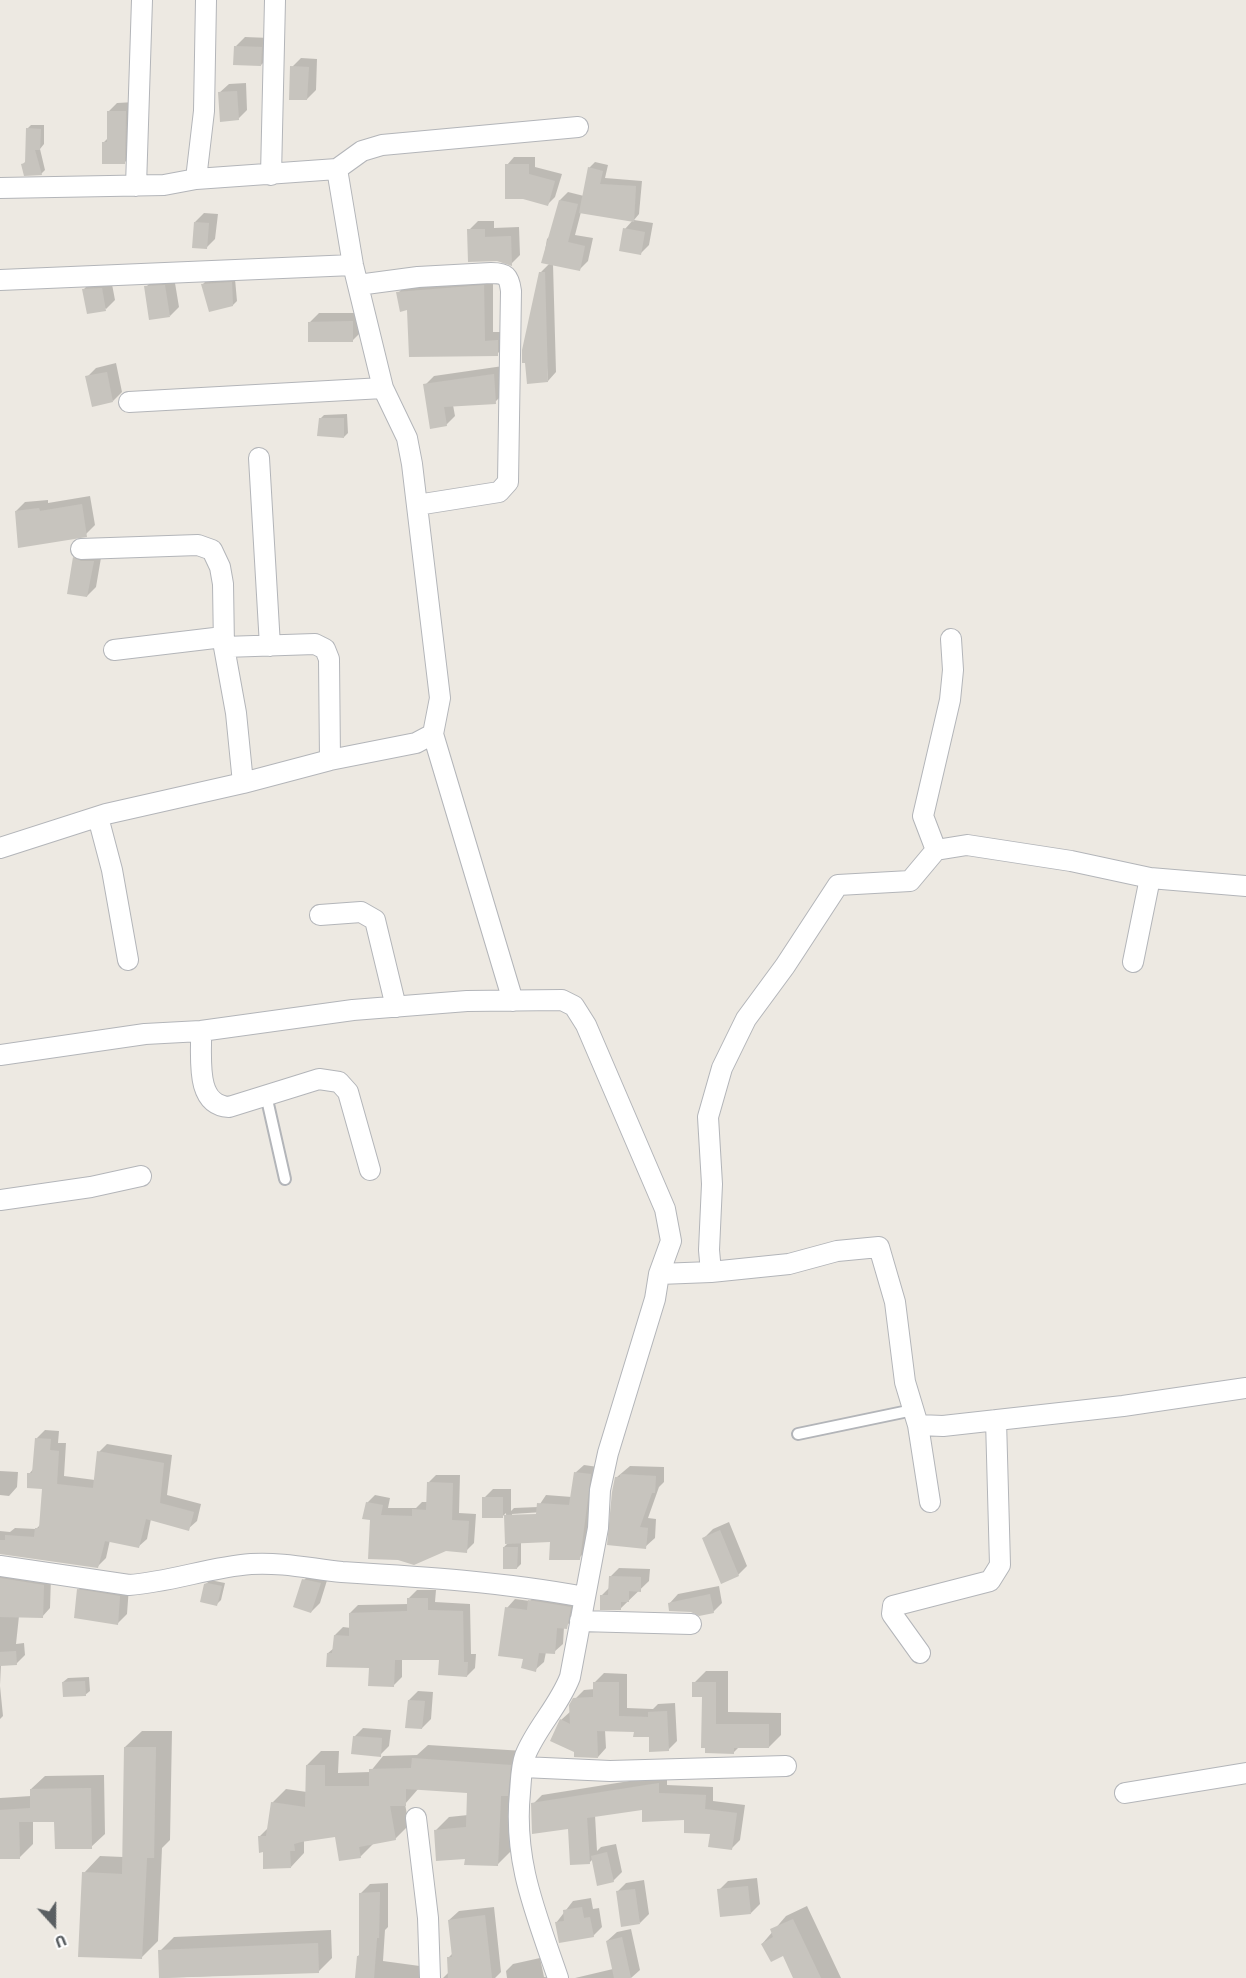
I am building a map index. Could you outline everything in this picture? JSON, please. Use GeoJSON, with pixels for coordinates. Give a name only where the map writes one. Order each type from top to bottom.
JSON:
{"type":"FeatureCollection","features":[{"type":"Feature","properties":{"kind":"street"},"geometry":{"type":"LineString","coordinates":[[136,186],[142,0]]}},
{"type":"Feature","properties":{"kind":"street"},"geometry":{"type":"LineString","coordinates":[[196,179],[204,111],[206,0]]}},
{"type":"Feature","properties":{"kind":"street"},"geometry":{"type":"LineString","coordinates":[[271,175],[275,0]]}},
{"type":"Feature","properties":{"kind":"street"},"geometry":{"type":"LineString","coordinates":[[0,188],[136,186],[196,179],[337,169],[362,151],[382,145],[578,127]]}},
{"type":"Feature","properties":{"kind":"street"},"geometry":{"type":"LineString","coordinates":[[337,169],[358,285],[383,388],[407,438],[440,698],[433,734],[513,1001]]}},
{"type":"Feature","properties":{"kind":"street"},"geometry":{"type":"LineString","coordinates":[[0,280],[354,265]]}},
{"type":"Feature","properties":{"kind":"street"},"geometry":{"type":"LineString","coordinates":[[358,285],[418,277],[491,273],[503,273],[509,278],[511,291],[508,483],[499,492],[417,505]]}},
{"type":"Feature","properties":{"kind":"street"},"geometry":{"type":"LineString","coordinates":[[129,402],[383,388]]}},
{"type":"Feature","properties":{"kind":"street"},"geometry":{"type":"LineString","coordinates":[[260,458],[270,646]]}},
{"type":"Feature","properties":{"kind":"street"},"geometry":{"type":"LineString","coordinates":[[81,549],[198,545],[212,550],[220,567],[223,584],[223,642],[236,713],[243,783]]}},
{"type":"Feature","properties":{"kind":"street"},"geometry":{"type":"LineString","coordinates":[[936,850],[923,816],[950,700],[951,639]]}},
{"type":"Feature","properties":{"kind":"street"},"geometry":{"type":"LineString","coordinates":[[114,650],[223,642],[270,646],[315,644],[325,649],[329,659],[330,760]]}},
{"type":"Feature","properties":{"kind":"street"},"geometry":{"type":"LineString","coordinates":[[0,848],[98,817],[330,760],[416,743],[433,734]]}},
{"type":"Feature","properties":{"kind":"street"},"geometry":{"type":"LineString","coordinates":[[98,817],[112,870],[128,960]]}},
{"type":"Feature","properties":{"kind":"street"},"geometry":{"type":"LineString","coordinates":[[711,1272],[709,1250],[712,1184],[708,1117],[722,1068],[746,1019],[786,966],[832,889],[845,882],[902,883],[910,881],[936,850],[967,845],[1071,861],[1150,878],[1246,886]]}},
{"type":"Feature","properties":{"kind":"street"},"geometry":{"type":"LineString","coordinates":[[1133,962],[1150,878]]}},
{"type":"Feature","properties":{"kind":"street"},"geometry":{"type":"LineString","coordinates":[[320,915],[361,912],[375,920],[396,1007]]}},
{"type":"Feature","properties":{"kind":"street"},"geometry":{"type":"LineString","coordinates":[[0,1055],[145,1034],[201,1031],[353,1010],[513,1001],[562,1000],[569,1002],[586,1025],[666,1209],[670,1241],[663,1275],[608,1453],[600,1490],[598,1528],[567,1685],[530,1746],[523,1767],[517,1825],[521,1858],[528,1891],[558,1978]]}},
{"type":"Feature","properties":{"kind":"street"},"geometry":{"type":"LineString","coordinates":[[201,1031],[204,1090],[210,1100],[220,1106],[229,1107],[319,1079],[339,1082],[348,1092],[370,1170]]}},
{"type":"Feature","properties":{"kind":"street"},"geometry":{"type":"LineString","coordinates":[[0,1200],[91,1187],[141,1176]]}},
{"type":"Feature","properties":{"kind":"street"},"geometry":{"type":"LineString","coordinates":[[663,1275],[789,1264],[837,1251],[879,1247],[895,1302],[905,1382],[915,1417],[930,1502]]}},
{"type":"Feature","properties":{"kind":"street"},"geometry":{"type":"LineString","coordinates":[[915,1417],[943,1426],[1123,1406],[1246,1388]]}},
{"type":"Feature","properties":{"kind":"street"},"geometry":{"type":"LineString","coordinates":[[920,1653],[892,1614],[893,1606],[990,1581],[1000,1564],[996,1420]]}},
{"type":"Feature","properties":{"kind":"street"},"geometry":{"type":"LineString","coordinates":[[0,1566],[129,1585],[148,1584],[218,1568],[287,1564],[328,1571],[502,1584],[584,1597]]}},
{"type":"Feature","properties":{"kind":"street"},"geometry":{"type":"LineString","coordinates":[[580,1621],[691,1624]]}},
{"type":"Feature","properties":{"kind":"street"},"geometry":{"type":"LineString","coordinates":[[523,1767],[610,1771],[786,1766]]}},
{"type":"Feature","properties":{"kind":"street"},"geometry":{"type":"LineString","coordinates":[[1125,1793],[1246,1773]]}},
{"type":"Feature","properties":{"kind":"street"},"geometry":{"type":"LineString","coordinates":[[416,1818],[428,1918],[430,1978]]}},
{"type":"Feature","properties":{"kind":"lane"},"geometry":{"type":"LineString","coordinates":[[266,1095],[285,1179]]}},
{"type":"Feature","properties":{"kind":"lane"},"geometry":{"type":"LineString","coordinates":[[798,1434],[915,1417]]}},
{"type":"Feature","properties":{"kind":"building"},"geometry":{"type":"Polygon","coordinates":[[[234,46],[262,47],[261,66],[233,65],[234,46]]]}},
{"type":"Feature","properties":{"kind":"building"},"geometry":{"type":"Polygon","coordinates":[[[290,66],[309,67],[307,100],[289,100],[290,66]]]}},
{"type":"Feature","properties":{"kind":"building"},"geometry":{"type":"Polygon","coordinates":[[[237,91],[239,120],[220,122],[218,92],[237,91]]]}},
{"type":"Feature","properties":{"kind":"building"},"geometry":{"type":"Polygon","coordinates":[[[107,111],[126,111],[125,164],[102,164],[102,142],[107,142],[107,111]]]}},
{"type":"Feature","properties":{"kind":"building"},"geometry":{"type":"Polygon","coordinates":[[[26,128],[41,129],[40,150],[35,150],[42,175],[24,176],[21,164],[25,163],[26,128]]]}},
{"type":"Feature","properties":{"kind":"building"},"geometry":{"type":"Polygon","coordinates":[[[505,164],[529,164],[529,174],[555,181],[548,206],[523,199],[505,199],[505,164]]]}},
{"type":"Feature","properties":{"kind":"building"},"geometry":{"type":"Polygon","coordinates":[[[588,167],[603,171],[600,184],[636,186],[634,222],[579,213],[588,167]]]}},
{"type":"Feature","properties":{"kind":"building"},"geometry":{"type":"Polygon","coordinates":[[[559,200],[578,204],[568,242],[585,246],[580,271],[541,263],[559,200]]]}},
{"type":"Feature","properties":{"kind":"building"},"geometry":{"type":"Polygon","coordinates":[[[194,222],[209,223],[207,249],[192,248],[194,222]]]}},
{"type":"Feature","properties":{"kind":"building"},"geometry":{"type":"Polygon","coordinates":[[[623,228],[645,232],[641,255],[619,251],[623,228]]]}},
{"type":"Feature","properties":{"kind":"building"},"geometry":{"type":"Polygon","coordinates":[[[467,229],[485,229],[485,237],[511,236],[512,266],[497,261],[468,262],[467,229]]]}},
{"type":"Feature","properties":{"kind":"building"},"geometry":{"type":"Polygon","coordinates":[[[539,272],[545,272],[548,382],[527,384],[525,363],[522,363],[522,350],[539,272]]]}},
{"type":"Feature","properties":{"kind":"building"},"geometry":{"type":"Polygon","coordinates":[[[232,282],[233,306],[209,312],[201,284],[232,282]]]}},
{"type":"Feature","properties":{"kind":"building"},"geometry":{"type":"Polygon","coordinates":[[[165,285],[170,317],[149,320],[144,286],[165,285]]]}},
{"type":"Feature","properties":{"kind":"building"},"geometry":{"type":"Polygon","coordinates":[[[484,285],[485,341],[498,340],[498,356],[409,357],[407,310],[400,312],[396,292],[484,285]]]}},
{"type":"Feature","properties":{"kind":"building"},"geometry":{"type":"Polygon","coordinates":[[[102,288],[106,311],[87,314],[82,289],[102,288]]]}},
{"type":"Feature","properties":{"kind":"building"},"geometry":{"type":"Polygon","coordinates":[[[353,321],[353,342],[308,342],[308,322],[353,321]]]}},
{"type":"Feature","properties":{"kind":"building"},"geometry":{"type":"Polygon","coordinates":[[[107,372],[113,402],[92,407],[85,376],[107,372]]]}},
{"type":"Feature","properties":{"kind":"building"},"geometry":{"type":"Polygon","coordinates":[[[494,374],[496,404],[444,407],[447,426],[430,429],[423,384],[494,374]]]}},
{"type":"Feature","properties":{"kind":"building"},"geometry":{"type":"Polygon","coordinates":[[[319,418],[344,418],[344,438],[317,436],[319,418]]]}},
{"type":"Feature","properties":{"kind":"building"},"geometry":{"type":"Polygon","coordinates":[[[82,504],[87,537],[18,548],[15,511],[39,508],[40,511],[82,504]]]}},
{"type":"Feature","properties":{"kind":"building"},"geometry":{"type":"Polygon","coordinates":[[[73,557],[81,561],[94,561],[87,597],[67,594],[73,557]]]}},
{"type":"Feature","properties":{"kind":"building"},"geometry":{"type":"Polygon","coordinates":[[[35,1438],[51,1439],[50,1450],[59,1451],[57,1484],[93,1488],[97,1451],[164,1463],[160,1503],[194,1512],[189,1531],[146,1519],[139,1548],[105,1541],[98,1568],[0,1554],[0,1540],[5,1540],[5,1535],[34,1537],[35,1528],[39,1528],[42,1489],[27,1488],[27,1473],[32,1473],[35,1438]]]}},
{"type":"Feature","properties":{"kind":"building"},"geometry":{"type":"Polygon","coordinates":[[[574,1472],[591,1474],[580,1560],[549,1560],[550,1542],[505,1544],[504,1515],[536,1514],[537,1503],[569,1505],[574,1472]]]}},
{"type":"Feature","properties":{"kind":"building"},"geometry":{"type":"Polygon","coordinates":[[[620,1474],[656,1476],[655,1493],[652,1493],[640,1527],[648,1528],[646,1549],[607,1545],[612,1492],[615,1477],[620,1477],[620,1474]]]}},
{"type":"Feature","properties":{"kind":"building"},"geometry":{"type":"Polygon","coordinates":[[[427,1482],[453,1483],[452,1520],[469,1521],[467,1553],[446,1551],[414,1565],[398,1560],[368,1559],[370,1520],[362,1519],[366,1502],[383,1505],[381,1515],[412,1516],[412,1509],[426,1510],[427,1482]]]}},
{"type":"Feature","properties":{"kind":"building"},"geometry":{"type":"Polygon","coordinates":[[[482,1497],[503,1497],[503,1518],[482,1518],[482,1497]]]}},
{"type":"Feature","properties":{"kind":"building"},"geometry":{"type":"Polygon","coordinates":[[[720,1530],[739,1576],[721,1584],[702,1538],[720,1530]]]}},
{"type":"Feature","properties":{"kind":"building"},"geometry":{"type":"Polygon","coordinates":[[[503,1547],[518,1547],[517,1569],[503,1569],[503,1547]]]}},
{"type":"Feature","properties":{"kind":"building"},"geometry":{"type":"Polygon","coordinates":[[[609,1576],[641,1577],[641,1592],[629,1591],[629,1602],[621,1602],[621,1610],[600,1610],[600,1595],[608,1595],[609,1576]]]}},
{"type":"Feature","properties":{"kind":"building"},"geometry":{"type":"Polygon","coordinates":[[[0,1578],[44,1585],[43,1618],[0,1617],[0,1578]]]}},
{"type":"Feature","properties":{"kind":"building"},"geometry":{"type":"Polygon","coordinates":[[[302,1579],[321,1583],[311,1613],[293,1607],[302,1579]]]}},
{"type":"Feature","properties":{"kind":"building"},"geometry":{"type":"Polygon","coordinates":[[[204,1584],[222,1586],[217,1606],[200,1602],[204,1584]]]}},
{"type":"Feature","properties":{"kind":"building"},"geometry":{"type":"Polygon","coordinates":[[[77,1589],[120,1596],[118,1625],[74,1618],[77,1589]]]}},
{"type":"Feature","properties":{"kind":"building"},"geometry":{"type":"Polygon","coordinates":[[[710,1594],[714,1613],[699,1616],[691,1612],[669,1611],[668,1603],[710,1594]]]}},
{"type":"Feature","properties":{"kind":"building"},"geometry":{"type":"Polygon","coordinates":[[[407,1598],[428,1598],[428,1610],[463,1611],[464,1662],[468,1662],[467,1677],[438,1675],[439,1660],[395,1660],[394,1687],[368,1686],[369,1668],[326,1667],[327,1653],[332,1653],[334,1635],[349,1636],[349,1613],[407,1611],[407,1598]]]}},
{"type":"Feature","properties":{"kind":"building"},"geometry":{"type":"Polygon","coordinates":[[[528,1600],[571,1607],[567,1629],[557,1628],[555,1654],[539,1653],[536,1672],[521,1668],[523,1659],[498,1656],[505,1607],[527,1610],[528,1600]]]}},
{"type":"Feature","properties":{"kind":"building"},"geometry":{"type":"Polygon","coordinates":[[[16,1651],[17,1665],[0,1666],[0,1652],[16,1651]]]}},
{"type":"Feature","properties":{"kind":"building"},"geometry":{"type":"Polygon","coordinates":[[[85,1681],[86,1696],[63,1697],[62,1682],[85,1681]]]}},
{"type":"Feature","properties":{"kind":"building"},"geometry":{"type":"Polygon","coordinates":[[[593,1682],[619,1682],[619,1716],[648,1717],[648,1712],[667,1711],[669,1751],[649,1752],[649,1737],[633,1737],[634,1732],[597,1731],[598,1758],[574,1757],[574,1752],[550,1741],[560,1719],[570,1724],[569,1705],[573,1698],[593,1697],[593,1682]]]}},
{"type":"Feature","properties":{"kind":"building"},"geometry":{"type":"Polygon","coordinates":[[[692,1682],[716,1682],[716,1724],[769,1724],[769,1748],[734,1748],[734,1754],[705,1753],[705,1748],[701,1748],[702,1697],[692,1697],[692,1682]]]}},
{"type":"Feature","properties":{"kind":"building"},"geometry":{"type":"Polygon","coordinates":[[[408,1700],[425,1701],[422,1729],[405,1728],[408,1700]]]}},
{"type":"Feature","properties":{"kind":"building"},"geometry":{"type":"Polygon","coordinates":[[[353,1736],[382,1738],[381,1757],[351,1754],[353,1736]]]}},
{"type":"Feature","properties":{"kind":"building"},"geometry":{"type":"Polygon","coordinates":[[[124,1747],[156,1747],[154,1858],[147,1858],[142,1959],[78,1957],[82,1872],[122,1874],[124,1747]]]}},
{"type":"Feature","properties":{"kind":"building"},"geometry":{"type":"Polygon","coordinates":[[[412,1758],[511,1765],[508,1796],[501,1796],[498,1866],[464,1865],[465,1859],[436,1861],[434,1830],[466,1827],[467,1793],[406,1789],[406,1806],[390,1806],[396,1840],[359,1847],[361,1858],[339,1861],[335,1837],[301,1842],[294,1844],[295,1851],[290,1851],[291,1868],[263,1869],[263,1852],[259,1853],[258,1836],[266,1836],[271,1802],[305,1807],[306,1765],[325,1765],[325,1786],[369,1786],[369,1769],[411,1768],[412,1758]]]}},
{"type":"Feature","properties":{"kind":"building"},"geometry":{"type":"Polygon","coordinates":[[[659,1783],[659,1793],[706,1795],[705,1809],[737,1813],[732,1850],[708,1847],[710,1834],[684,1833],[684,1820],[642,1822],[642,1810],[587,1818],[590,1864],[570,1865],[568,1829],[532,1834],[531,1803],[659,1783]]]}},
{"type":"Feature","properties":{"kind":"building"},"geometry":{"type":"Polygon","coordinates":[[[91,1788],[92,1849],[55,1849],[54,1822],[19,1822],[20,1859],[0,1859],[0,1810],[30,1808],[30,1789],[91,1788]]]}},
{"type":"Feature","properties":{"kind":"building"},"geometry":{"type":"Polygon","coordinates":[[[607,1852],[614,1882],[597,1886],[591,1856],[607,1852]]]}},
{"type":"Feature","properties":{"kind":"building"},"geometry":{"type":"Polygon","coordinates":[[[748,1886],[751,1914],[720,1917],[717,1889],[748,1886]]]}},
{"type":"Feature","properties":{"kind":"building"},"geometry":{"type":"Polygon","coordinates":[[[635,1889],[640,1924],[621,1927],[616,1891],[635,1889]]]}},
{"type":"Feature","properties":{"kind":"building"},"geometry":{"type":"Polygon","coordinates":[[[380,1892],[379,1938],[377,1938],[374,1978],[355,1978],[357,1956],[359,1956],[359,1893],[380,1892]]]}},
{"type":"Feature","properties":{"kind":"building"},"geometry":{"type":"Polygon","coordinates":[[[582,1907],[584,1918],[590,1917],[594,1937],[559,1943],[555,1922],[564,1921],[563,1910],[582,1907]]]}},
{"type":"Feature","properties":{"kind":"building"},"geometry":{"type":"Polygon","coordinates":[[[485,1915],[492,1978],[448,1978],[447,1957],[452,1957],[448,1920],[485,1915]]]}},
{"type":"Feature","properties":{"kind":"building"},"geometry":{"type":"Polygon","coordinates":[[[793,1919],[821,1978],[793,1978],[783,1956],[771,1962],[761,1944],[773,1937],[770,1929],[793,1919]]]}},
{"type":"Feature","properties":{"kind":"building"},"geometry":{"type":"Polygon","coordinates":[[[622,1937],[631,1978],[614,1978],[606,1941],[622,1937]]]}},
{"type":"Feature","properties":{"kind":"building"},"geometry":{"type":"Polygon","coordinates":[[[318,1943],[319,1973],[159,1978],[158,1950],[318,1943]]]}}]}
